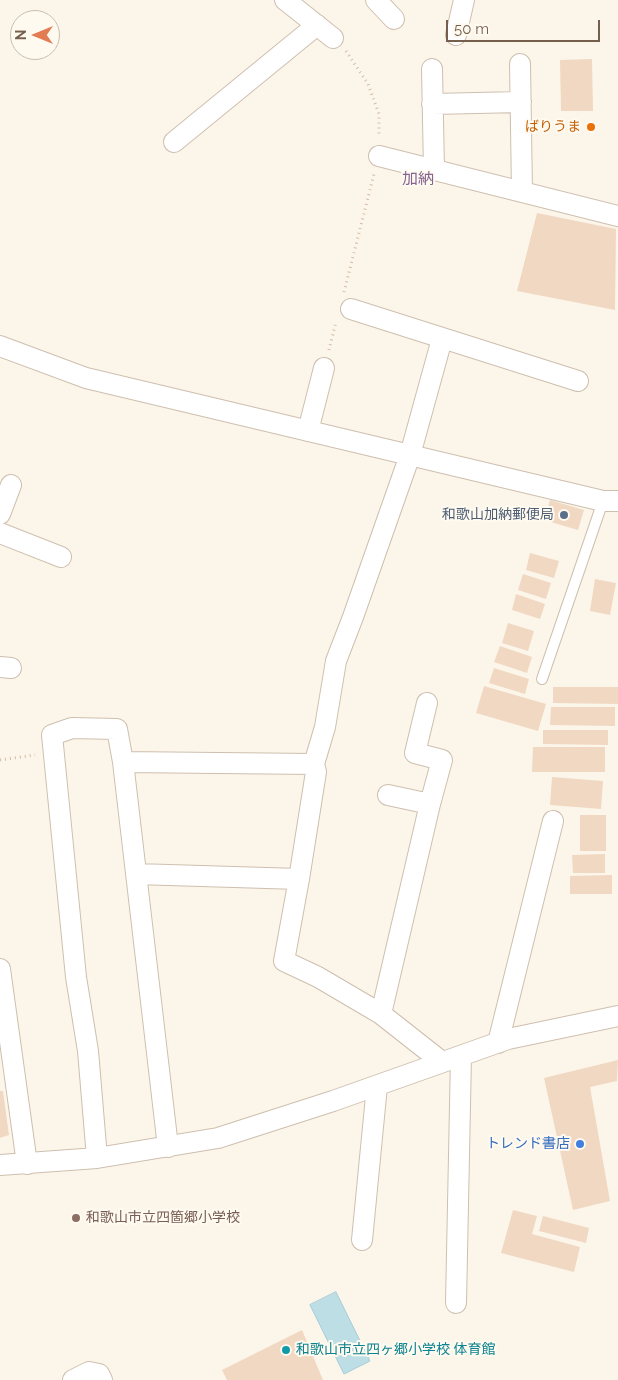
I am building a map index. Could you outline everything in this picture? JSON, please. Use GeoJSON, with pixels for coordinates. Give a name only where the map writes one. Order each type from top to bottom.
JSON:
{"type":"FeatureCollection","features":[{"type":"Feature","properties":{"kind":"street"},"geometry":{"type":"LineString","coordinates":[[285,0],[333,38]]}},
{"type":"Feature","properties":{"kind":"street"},"geometry":{"type":"LineString","coordinates":[[376,0],[394,18]]}},
{"type":"Feature","properties":{"kind":"street"},"geometry":{"type":"LineString","coordinates":[[456,35],[464,0]]}},
{"type":"Feature","properties":{"kind":"street"},"geometry":{"type":"LineString","coordinates":[[174,142],[317,25]]}},
{"type":"Feature","properties":{"kind":"street"},"geometry":{"type":"LineString","coordinates":[[520,64],[522,192]]}},
{"type":"Feature","properties":{"kind":"street"},"geometry":{"type":"LineString","coordinates":[[432,69],[434,170]]}},
{"type":"Feature","properties":{"kind":"street"},"geometry":{"type":"LineString","coordinates":[[432,104],[521,102]]}},
{"type":"Feature","properties":{"kind":"street"},"geometry":{"type":"LineString","coordinates":[[379,156],[618,216]]}},
{"type":"Feature","properties":{"kind":"street"},"geometry":{"type":"LineString","coordinates":[[343,310],[578,381]]}},
{"type":"Feature","properties":{"kind":"street"},"geometry":{"type":"LineString","coordinates":[[442,339],[410,455],[336,661],[325,727],[314,764],[316,772],[284,961],[318,977],[381,1014],[451,1059]]}},
{"type":"Feature","properties":{"kind":"street"},"geometry":{"type":"LineString","coordinates":[[0,346],[86,378],[610,501]]}},
{"type":"Feature","properties":{"kind":"street"},"geometry":{"type":"LineString","coordinates":[[308,431],[324,368]]}},
{"type":"Feature","properties":{"kind":"street"},"geometry":{"type":"LineString","coordinates":[[0,514],[11,485]]}},
{"type":"Feature","properties":{"kind":"street"},"geometry":{"type":"LineString","coordinates":[[0,533],[61,557]]}},
{"type":"Feature","properties":{"kind":"street"},"geometry":{"type":"LineString","coordinates":[[381,1014],[442,760],[415,753],[427,703]]}},
{"type":"Feature","properties":{"kind":"street"},"geometry":{"type":"LineString","coordinates":[[97,1158],[88,1051],[76,976],[52,736],[72,728],[117,729],[123,762],[168,1146]]}},
{"type":"Feature","properties":{"kind":"street"},"geometry":{"type":"LineString","coordinates":[[123,762],[314,764]]}},
{"type":"Feature","properties":{"kind":"street"},"geometry":{"type":"LineString","coordinates":[[388,796],[430,804]]}},
{"type":"Feature","properties":{"kind":"street"},"geometry":{"type":"LineString","coordinates":[[498,1043],[553,821]]}},
{"type":"Feature","properties":{"kind":"street"},"geometry":{"type":"LineString","coordinates":[[136,874],[299,879]]}},
{"type":"Feature","properties":{"kind":"street"},"geometry":{"type":"LineString","coordinates":[[0,969],[27,1164]]}},
{"type":"Feature","properties":{"kind":"street"},"geometry":{"type":"LineString","coordinates":[[0,1164],[27,1164],[97,1158],[218,1138],[377,1086],[508,1039],[618,1016]]}},
{"type":"Feature","properties":{"kind":"street"},"geometry":{"type":"LineString","coordinates":[[451,1059],[456,1303]]}},
{"type":"Feature","properties":{"kind":"street"},"geometry":{"type":"LineString","coordinates":[[362,1240],[377,1086]]}},
{"type":"Feature","properties":{"kind":"street"},"geometry":{"type":"LineString","coordinates":[[73,1380],[89,1372],[99,1374],[102,1380]]}},
{"type":"Feature","properties":{"kind":"lane"},"geometry":{"type":"LineString","coordinates":[[542,679],[610,501]]}},
{"type":"Feature","properties":{"kind":"path"},"geometry":{"type":"LineString","coordinates":[[324,368],[343,310],[379,156],[379,114],[368,84],[347,52],[333,38]]}},
{"type":"Feature","properties":{"kind":"path"},"geometry":{"type":"LineString","coordinates":[[0,760],[53,752]]}},
{"type":"Feature","properties":{"kind":"water"},"geometry":{"type":"Polygon","coordinates":[[[336,1292],[370,1361],[344,1374],[310,1305],[336,1292]]]}},
{"type":"Feature","properties":{"kind":"building"},"geometry":{"type":"Polygon","coordinates":[[[592,59],[593,111],[561,111],[560,60],[592,59]]]}},
{"type":"Feature","properties":{"kind":"building"},"geometry":{"type":"Polygon","coordinates":[[[537,213],[616,229],[615,310],[517,291],[537,213]]]}},
{"type":"Feature","properties":{"kind":"building"},"geometry":{"type":"Polygon","coordinates":[[[550,500],[584,510],[578,530],[544,520],[550,500]]]}},
{"type":"Feature","properties":{"kind":"building"},"geometry":{"type":"Polygon","coordinates":[[[530,553],[559,561],[554,578],[526,570],[530,553]]]}},
{"type":"Feature","properties":{"kind":"building"},"geometry":{"type":"Polygon","coordinates":[[[523,574],[551,583],[546,599],[518,590],[523,574]]]}},
{"type":"Feature","properties":{"kind":"building"},"geometry":{"type":"Polygon","coordinates":[[[595,579],[616,583],[610,615],[590,611],[595,579]]]}},
{"type":"Feature","properties":{"kind":"building"},"geometry":{"type":"Polygon","coordinates":[[[516,594],[545,604],[540,619],[512,610],[516,594]]]}},
{"type":"Feature","properties":{"kind":"building"},"geometry":{"type":"Polygon","coordinates":[[[508,623],[534,631],[528,651],[502,643],[508,623]]]}},
{"type":"Feature","properties":{"kind":"building"},"geometry":{"type":"Polygon","coordinates":[[[500,646],[532,657],[527,673],[494,662],[500,646]]]}},
{"type":"Feature","properties":{"kind":"building"},"geometry":{"type":"Polygon","coordinates":[[[494,668],[529,679],[525,694],[489,683],[494,668]]]}},
{"type":"Feature","properties":{"kind":"building"},"geometry":{"type":"Polygon","coordinates":[[[484,686],[546,704],[538,731],[476,713],[484,686]]]}},
{"type":"Feature","properties":{"kind":"building"},"geometry":{"type":"Polygon","coordinates":[[[553,687],[618,687],[618,704],[553,703],[553,687]]]}},
{"type":"Feature","properties":{"kind":"building"},"geometry":{"type":"Polygon","coordinates":[[[551,707],[615,707],[615,726],[550,725],[551,707]]]}},
{"type":"Feature","properties":{"kind":"building"},"geometry":{"type":"Polygon","coordinates":[[[543,730],[608,730],[608,745],[543,744],[543,730]]]}},
{"type":"Feature","properties":{"kind":"building"},"geometry":{"type":"Polygon","coordinates":[[[533,747],[605,747],[605,772],[532,772],[533,747]]]}},
{"type":"Feature","properties":{"kind":"building"},"geometry":{"type":"Polygon","coordinates":[[[552,777],[603,781],[601,809],[550,805],[552,777]]]}},
{"type":"Feature","properties":{"kind":"building"},"geometry":{"type":"Polygon","coordinates":[[[580,815],[606,815],[606,851],[580,851],[580,815]]]}},
{"type":"Feature","properties":{"kind":"building"},"geometry":{"type":"Polygon","coordinates":[[[605,854],[605,873],[573,873],[572,855],[605,854]]]}},
{"type":"Feature","properties":{"kind":"building"},"geometry":{"type":"Polygon","coordinates":[[[612,875],[612,894],[570,894],[570,876],[612,875]]]}},
{"type":"Feature","properties":{"kind":"building","name":"トレンド書店"},"geometry":{"type":"Polygon","coordinates":[[[618,1060],[617,1081],[590,1087],[610,1201],[573,1210],[544,1078],[618,1060]]]}},
{"type":"Feature","properties":{"kind":"building"},"geometry":{"type":"Polygon","coordinates":[[[0,1091],[3,1091],[9,1135],[0,1138],[0,1091]]]}},
{"type":"Feature","properties":{"kind":"building"},"geometry":{"type":"Polygon","coordinates":[[[513,1210],[537,1216],[532,1234],[580,1247],[574,1272],[501,1253],[513,1210]]]}},
{"type":"Feature","properties":{"kind":"building"},"geometry":{"type":"Polygon","coordinates":[[[543,1216],[589,1228],[586,1243],[539,1231],[543,1216]]]}},
{"type":"Feature","properties":{"kind":"building","name":"和歌山市立四ヶ郷小学校 体育館"},"geometry":{"type":"Polygon","coordinates":[[[302,1330],[323,1380],[227,1380],[222,1370],[302,1330]]]}},
{"type":"Feature","properties":{"kind":"place","name":"ばりうま"},"geometry":{"type":"Point","coordinates":[591,127]}},
{"type":"Feature","properties":{"kind":"place","name":"和歌山加納郵便局"},"geometry":{"type":"Point","coordinates":[564,515]}},
{"type":"Feature","properties":{"kind":"place","name":"トレンド書店"},"geometry":{"type":"Point","coordinates":[580,1144]}},
{"type":"Feature","properties":{"kind":"place","name":"和歌山市立四箇郷小学校"},"geometry":{"type":"Point","coordinates":[76,1218]}},
{"type":"Feature","properties":{"kind":"place","name":"和歌山市立四ヶ郷小学校 体育館"},"geometry":{"type":"Point","coordinates":[286,1350]}},
{"type":"Feature","properties":{"kind":"district","name":"加納"},"geometry":{"type":"Point","coordinates":[418,179]}}]}
